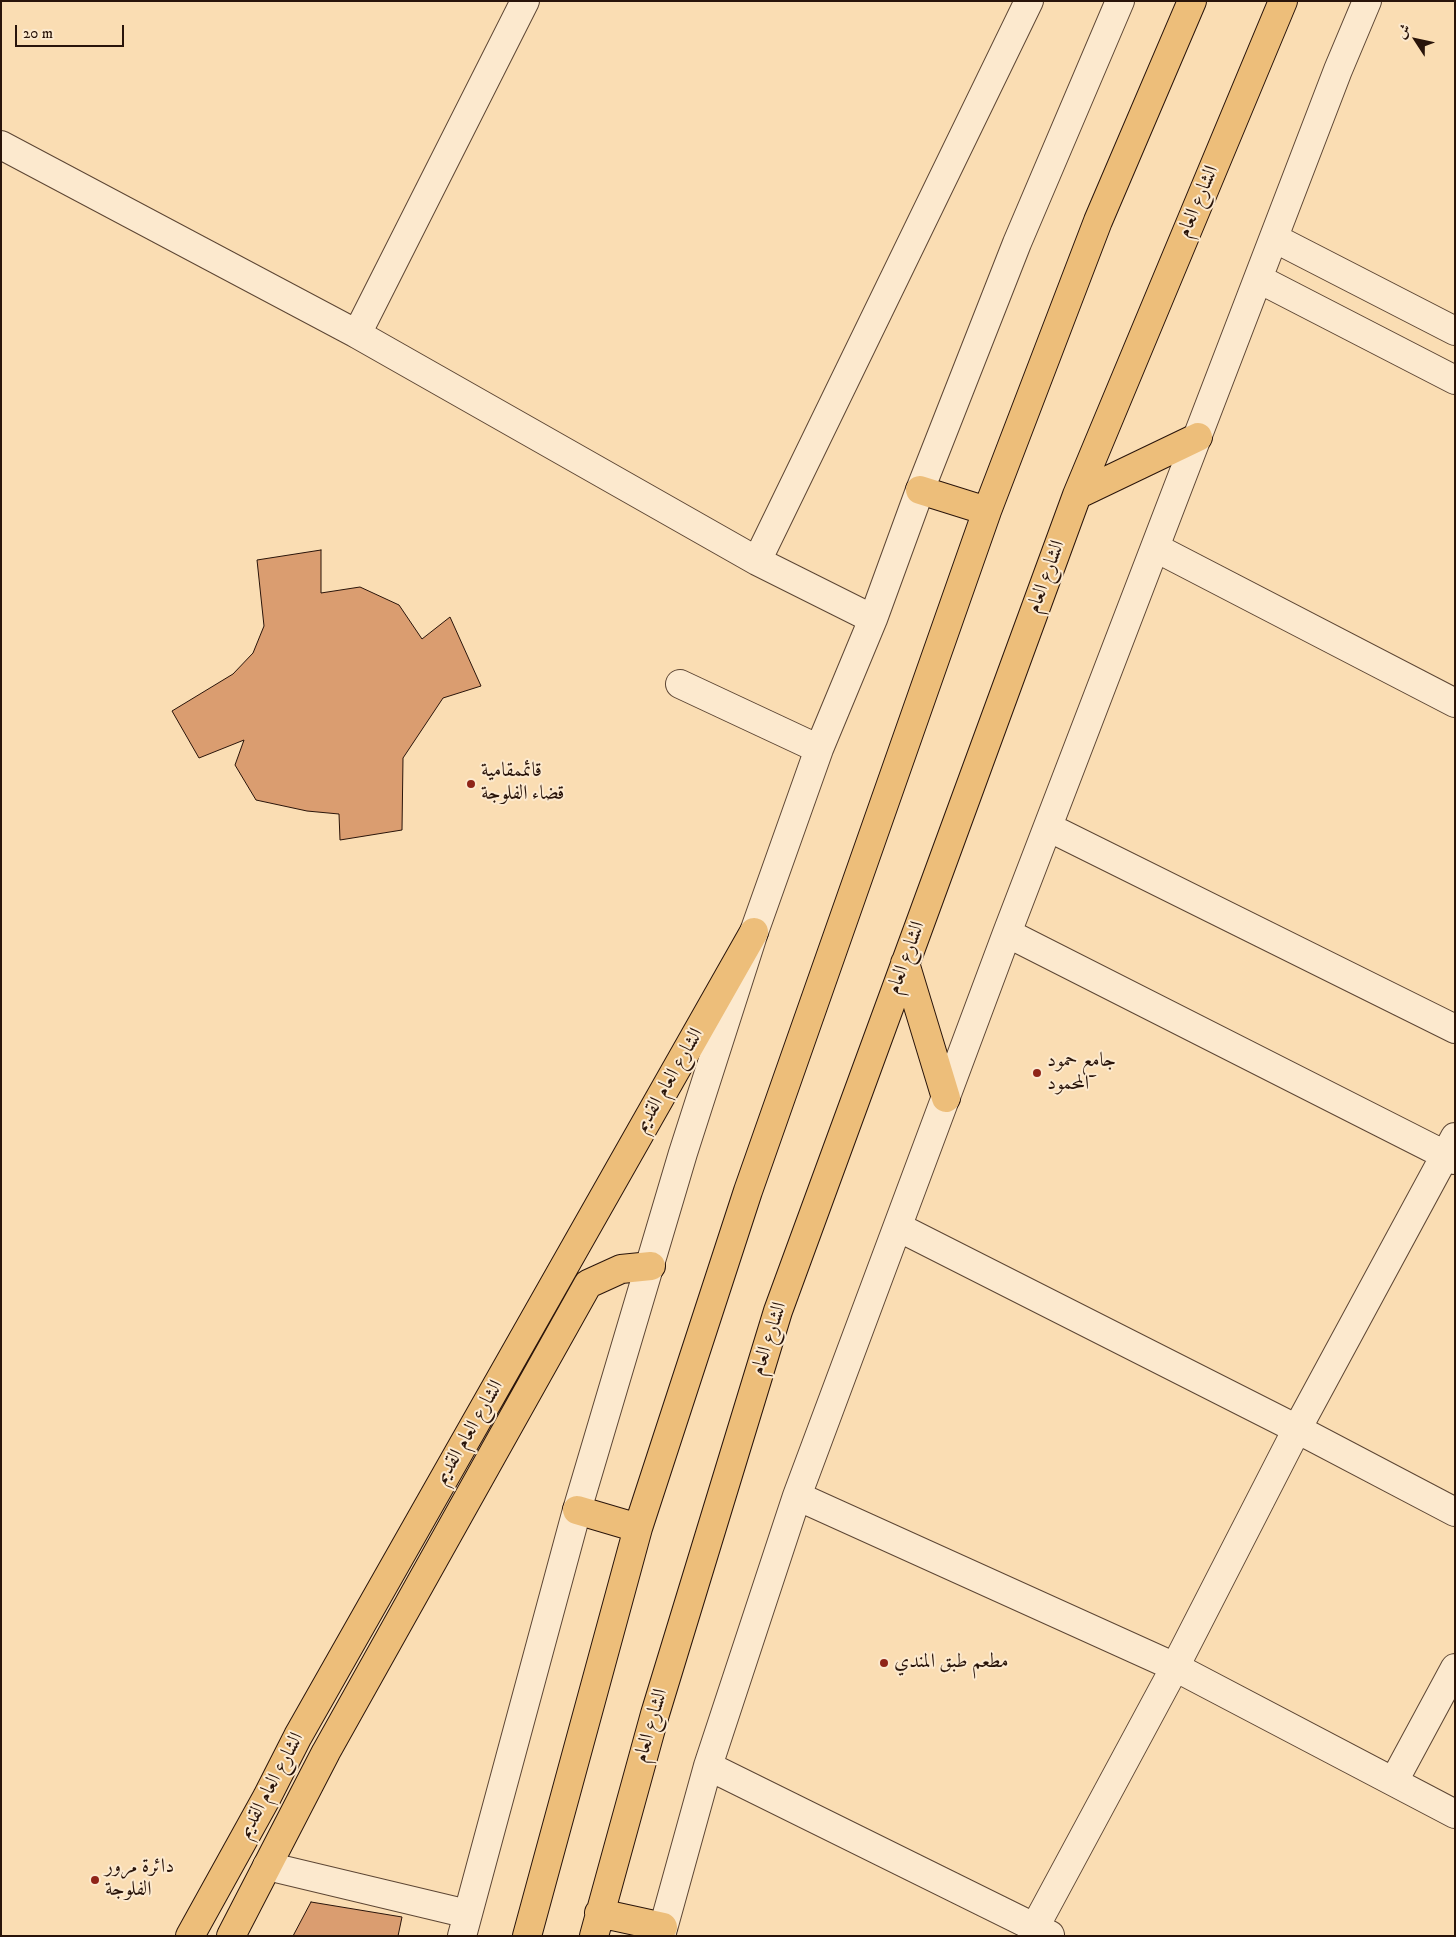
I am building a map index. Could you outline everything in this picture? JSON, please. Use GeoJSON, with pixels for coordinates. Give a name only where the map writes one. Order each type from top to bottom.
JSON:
{"type":"FeatureCollection","features":[{"type":"Feature","properties":{"kind":"main road"},"geometry":{"type":"LineString","coordinates":[[527,1936],[638,1528],[748,1192],[987,511],[1098,220],[1192,1]]}},
{"type":"Feature","properties":{"kind":"main road","name":"الشارع العام"},"geometry":{"type":"LineString","coordinates":[[596,1924],[655,1714],[778,1310],[1077,495],[1283,1]]}},
{"type":"Feature","properties":{"kind":"main road"},"geometry":{"type":"LineString","coordinates":[[1077,495],[1198,437]]}},
{"type":"Feature","properties":{"kind":"main road"},"geometry":{"type":"LineString","coordinates":[[920,490],[987,511]]}},
{"type":"Feature","properties":{"kind":"main road","name":"الشارع العام القديم"},"geometry":{"type":"LineString","coordinates":[[190,1936],[267,1797],[298,1736],[754,932]]}},
{"type":"Feature","properties":{"kind":"main road"},"geometry":{"type":"LineString","coordinates":[[906,963],[946,1098]]}},
{"type":"Feature","properties":{"kind":"main road","name":"الشارع العام القديم"},"geometry":{"type":"LineString","coordinates":[[231,1936],[326,1752],[588,1284],[621,1269],[651,1266]]}},
{"type":"Feature","properties":{"kind":"main road"},"geometry":{"type":"LineString","coordinates":[[577,1510],[638,1528]]}},
{"type":"Feature","properties":{"kind":"main road"},"geometry":{"type":"LineString","coordinates":[[596,1924],[662,1931]]}},
{"type":"Feature","properties":{"kind":"street"},"geometry":{"type":"LineString","coordinates":[[356,334],[525,1]]}},
{"type":"Feature","properties":{"kind":"street"},"geometry":{"type":"LineString","coordinates":[[757,561],[1030,1]]}},
{"type":"Feature","properties":{"kind":"street"},"geometry":{"type":"LineString","coordinates":[[267,1866],[465,1925],[577,1510],[686,1144],[754,932],[819,749],[873,619],[920,490],[1017,243],[1120,1]]}},
{"type":"Feature","properties":{"kind":"street"},"geometry":{"type":"LineString","coordinates":[[662,1931],[708,1766],[797,1496],[1007,933],[1338,70],[1367,1]]}},
{"type":"Feature","properties":{"kind":"street"},"geometry":{"type":"LineString","coordinates":[[1,145],[356,334],[757,561],[873,619]]}},
{"type":"Feature","properties":{"kind":"street"},"geometry":{"type":"LineString","coordinates":[[1274,238],[1455,331]]}},
{"type":"Feature","properties":{"kind":"street"},"geometry":{"type":"LineString","coordinates":[[1259,278],[1455,380]]}},
{"type":"Feature","properties":{"kind":"street"},"geometry":{"type":"LineString","coordinates":[[1156,548],[1455,703]]}},
{"type":"Feature","properties":{"kind":"street"},"geometry":{"type":"LineString","coordinates":[[680,684],[819,749]]}},
{"type":"Feature","properties":{"kind":"street"},"geometry":{"type":"LineString","coordinates":[[1048,827],[1455,1029]]}},
{"type":"Feature","properties":{"kind":"street"},"geometry":{"type":"LineString","coordinates":[[708,1766],[1043,1931],[1297,1429],[1452,1150],[1007,933]]}},
{"type":"Feature","properties":{"kind":"street"},"geometry":{"type":"LineString","coordinates":[[898,1227],[1297,1429],[1455,1512]]}},
{"type":"Feature","properties":{"kind":"street"},"geometry":{"type":"LineString","coordinates":[[797,1496],[1175,1667],[1455,1814]]}},
{"type":"Feature","properties":{"kind":"street"},"geometry":{"type":"LineString","coordinates":[[1394,1781],[1455,1668]]}},
{"type":"Feature","properties":{"kind":"building"},"geometry":{"type":"Polygon","coordinates":[[[321,550],[321,593],[360,587],[399,605],[422,639],[450,617],[481,686],[443,698],[403,758],[402,830],[340,840],[339,814],[307,811],[256,800],[235,765],[244,740],[199,758],[172,711],[233,674],[253,653],[264,626],[257,560],[321,550]]]}},
{"type":"Feature","properties":{"kind":"building"},"geometry":{"type":"Polygon","coordinates":[[[311,1902],[402,1917],[398,1936],[293,1936],[311,1902]]]}},
{"type":"Feature","properties":{"kind":"place","name":"قائممقامية قضاء الفلوجة"},"geometry":{"type":"Point","coordinates":[471,784]}},
{"type":"Feature","properties":{"kind":"place","name":"جامع حمود المحمود"},"geometry":{"type":"Point","coordinates":[1037,1073]}},
{"type":"Feature","properties":{"kind":"place","name":"مطعم طبق المندي"},"geometry":{"type":"Point","coordinates":[884,1663]}},
{"type":"Feature","properties":{"kind":"place","name":"دائرة مرور الفلوجة"},"geometry":{"type":"Point","coordinates":[95,1880]}}]}
